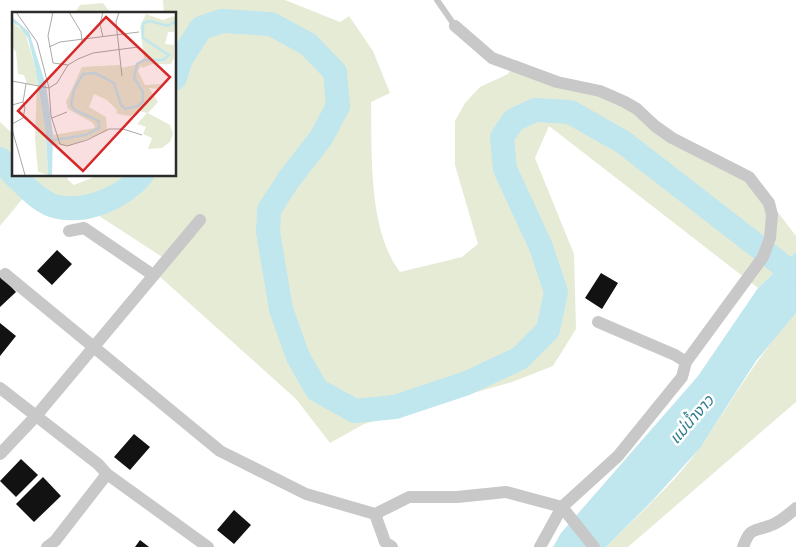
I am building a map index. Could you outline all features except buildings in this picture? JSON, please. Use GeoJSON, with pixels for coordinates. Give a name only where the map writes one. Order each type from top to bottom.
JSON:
{"type":"FeatureCollection","features":[{"type":"Feature","properties":{"kind":"street"},"geometry":{"type":"LineString","coordinates":[[455,26],[492,58],[557,82],[600,91],[638,109],[655,126],[672,138],[749,177],[769,203],[772,215],[770,238],[763,257],[686,362],[682,377],[618,456],[566,511],[540,547]]}},
{"type":"Feature","properties":{"kind":"street"},"geometry":{"type":"LineString","coordinates":[[0,454],[36,416],[200,220]]}},
{"type":"Feature","properties":{"kind":"street"},"geometry":{"type":"LineString","coordinates":[[69,231],[84,228],[153,275]]}},
{"type":"Feature","properties":{"kind":"street"},"geometry":{"type":"LineString","coordinates":[[5,274],[220,451],[306,494],[376,514],[409,497],[456,497],[506,492],[566,511],[594,547]]}},
{"type":"Feature","properties":{"kind":"street"},"geometry":{"type":"LineString","coordinates":[[598,322],[675,355],[686,362]]}},
{"type":"Feature","properties":{"kind":"street"},"geometry":{"type":"LineString","coordinates":[[0,388],[98,464],[107,474],[208,547]]}},
{"type":"Feature","properties":{"kind":"street"},"geometry":{"type":"LineString","coordinates":[[48,547],[55,541],[107,474]]}},
{"type":"Feature","properties":{"kind":"street"},"geometry":{"type":"LineString","coordinates":[[743,547],[747,536],[754,528],[769,526],[796,508]]}},
{"type":"Feature","properties":{"kind":"street"},"geometry":{"type":"LineString","coordinates":[[376,514],[385,542],[392,547]]}},
{"type":"Feature","properties":{"kind":"lane"},"geometry":{"type":"LineString","coordinates":[[437,0],[455,26]]}},
{"type":"Feature","properties":{"kind":"green space"},"geometry":{"type":"Polygon","coordinates":[[[163,0],[285,0],[340,22],[349,16],[373,51],[390,93],[371,102],[372,168],[377,213],[382,235],[390,255],[400,272],[462,257],[478,244],[455,165],[455,121],[465,103],[480,87],[508,74],[516,60],[563,79],[615,91],[639,104],[670,131],[744,168],[796,236],[796,252],[758,288],[549,126],[535,158],[574,254],[576,329],[553,366],[512,382],[364,424],[330,443],[296,399],[159,276],[170,262],[70,197],[24,197],[0,226],[0,122],[12,133],[12,176],[69,176],[67,179],[74,185],[96,176],[176,176],[176,12],[164,12],[163,0]]]}},
{"type":"Feature","properties":{"kind":"green space"},"geometry":{"type":"Polygon","coordinates":[[[103,3],[110,12],[75,12],[80,5],[103,3]]]}},
{"type":"Feature","properties":{"kind":"green space"},"geometry":{"type":"Polygon","coordinates":[[[796,313],[796,402],[628,547],[606,547],[655,499],[690,460],[769,345],[796,313]]]}},
{"type":"Feature","properties":{"kind":"water","name":"แม่น้ำงาว"},"geometry":{"type":"Polygon","coordinates":[[[796,252],[796,313],[756,361],[700,448],[653,500],[606,547],[553,547],[561,533],[698,376],[758,288],[796,252]]]}},
{"type":"Feature","properties":{"kind":"waterway"},"geometry":{"type":"LineString","coordinates":[[176,75],[181,59],[201,28],[222,21],[271,24],[308,44],[335,72],[338,106],[321,138],[289,179],[269,210],[268,232],[281,309],[298,357],[317,390],[355,411],[395,407],[467,383],[520,358],[548,330],[556,292],[541,247],[505,169],[502,137],[514,120],[535,110],[570,112],[623,142],[796,276]]}},
{"type":"Feature","properties":{"kind":"waterway"},"geometry":{"type":"LineString","coordinates":[[0,159],[12,173]]}},
{"type":"Feature","properties":{"kind":"waterway"},"geometry":{"type":"LineString","coordinates":[[15,176],[34,194],[46,202],[58,207],[69,208],[81,208],[104,202],[125,190],[141,176]]}}]}
